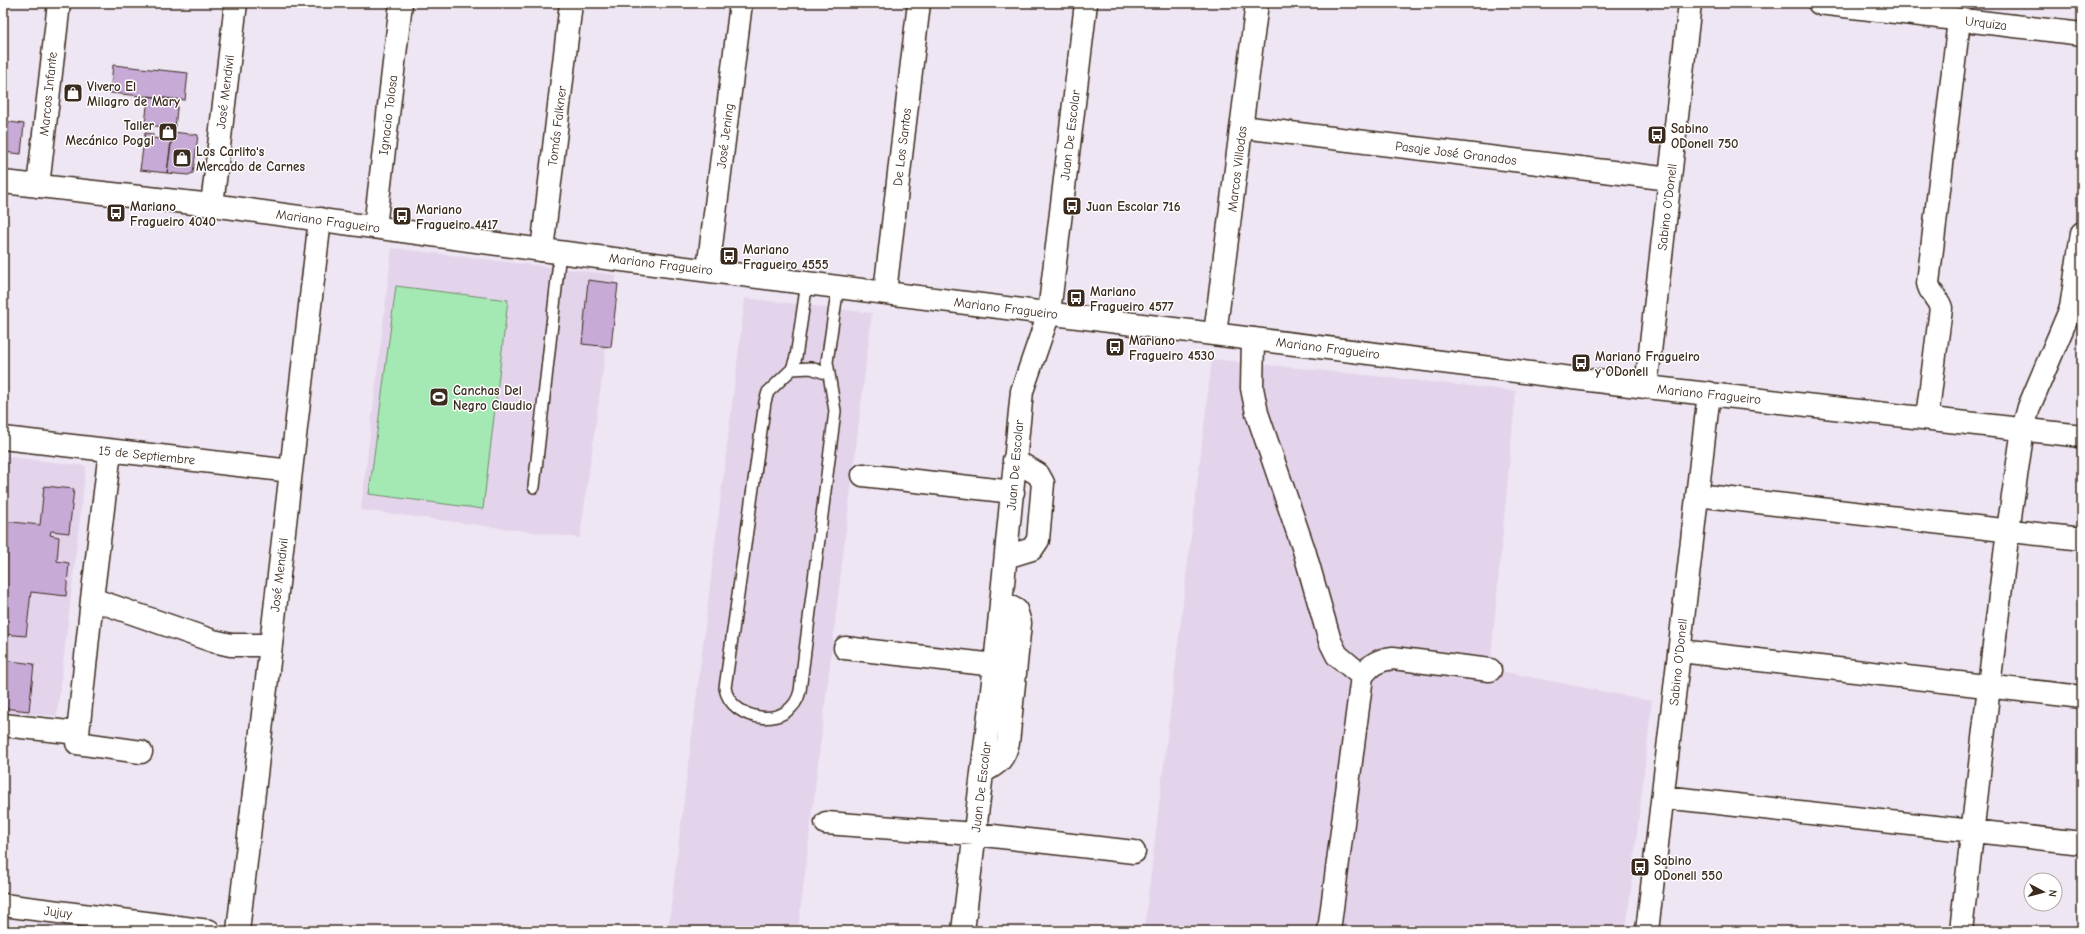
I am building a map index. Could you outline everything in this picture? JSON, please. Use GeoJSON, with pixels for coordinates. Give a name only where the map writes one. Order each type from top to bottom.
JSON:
{"type":"FeatureCollection","features":[{"type":"Feature","properties":{"kind":"street","name":"Marcos Infante"},"geometry":{"type":"LineString","coordinates":[[38,186],[59,3]]}},
{"type":"Feature","properties":{"kind":"street","name":"José Mendivil"},"geometry":{"type":"LineString","coordinates":[[212,206],[236,3]]}},
{"type":"Feature","properties":{"kind":"street","name":"Ignacio Tolosa"},"geometry":{"type":"LineString","coordinates":[[375,227],[401,3]]}},
{"type":"Feature","properties":{"kind":"street","name":"Tomás Falkner"},"geometry":{"type":"LineString","coordinates":[[551,251],[572,3]]}},
{"type":"Feature","properties":{"kind":"street","name":"José Jening"},"geometry":{"type":"LineString","coordinates":[[708,270],[741,3]]}},
{"type":"Feature","properties":{"kind":"street","name":"De Los Santos"},"geometry":{"type":"LineString","coordinates":[[885,292],[919,3]]}},
{"type":"Feature","properties":{"kind":"street","name":"Juan De Escolar"},"geometry":{"type":"LineString","coordinates":[[963,931],[995,665],[1022,391],[1049,313],[1086,3]]}},
{"type":"Feature","properties":{"kind":"street","name":"Marcos Villodas"},"geometry":{"type":"LineString","coordinates":[[1216,334],[1258,3]]}},
{"type":"Feature","properties":{"kind":"street","name":"Sabino O'Donell"},"geometry":{"type":"LineString","coordinates":[[1646,387],[1690,3]]}},
{"type":"Feature","properties":{"kind":"street","name":"Urquiza"},"geometry":{"type":"LineString","coordinates":[[1819,3],[2082,34]]}},
{"type":"Feature","properties":{"kind":"street"},"geometry":{"type":"LineString","coordinates":[[1927,418],[1941,308],[1939,302],[1930,292],[1928,283],[1959,20]]}},
{"type":"Feature","properties":{"kind":"street","name":"Pasaje José Granados"},"geometry":{"type":"LineString","coordinates":[[1242,127],[1670,179]]}},
{"type":"Feature","properties":{"kind":"street","name":"Mariano Fragueiro"},"geometry":{"type":"LineString","coordinates":[[3,182],[320,219],[551,251],[808,282],[1253,339],[1646,387],[2082,436]]}},
{"type":"Feature","properties":{"kind":"street","name":"José Mendivil"},"geometry":{"type":"LineString","coordinates":[[238,931],[320,219]]}},
{"type":"Feature","properties":{"kind":"street"},"geometry":{"type":"LineString","coordinates":[[1961,931],[2008,530],[2023,429],[2032,400],[2071,308],[2079,282],[2082,233]]}},
{"type":"Feature","properties":{"kind":"street"},"geometry":{"type":"LineString","coordinates":[[1253,339],[1252,388],[1257,413],[1304,550],[1330,641],[1337,655],[1362,676]]}},
{"type":"Feature","properties":{"kind":"street","name":"Sabino O'Donell"},"geometry":{"type":"LineString","coordinates":[[1647,931],[1664,797],[1709,394]]}},
{"type":"Feature","properties":{"kind":"street","name":"15 de Septiembre"},"geometry":{"type":"LineString","coordinates":[[3,438],[291,471]]}},
{"type":"Feature","properties":{"kind":"street"},"geometry":{"type":"LineString","coordinates":[[110,451],[92,599],[77,743],[141,752]]}},
{"type":"Feature","properties":{"kind":"street"},"geometry":{"type":"LineString","coordinates":[[1006,557],[1032,549],[1038,540],[1044,483],[1038,474],[1014,460]]}},
{"type":"Feature","properties":{"kind":"street"},"geometry":{"type":"LineString","coordinates":[[863,475],[1013,492]]}},
{"type":"Feature","properties":{"kind":"street"},"geometry":{"type":"LineString","coordinates":[[1697,495],[2082,539]]}},
{"type":"Feature","properties":{"kind":"street"},"geometry":{"type":"LineString","coordinates":[[92,599],[213,641],[231,645],[270,645]]}},
{"type":"Feature","properties":{"kind":"street"},"geometry":{"type":"LineString","coordinates":[[982,772],[997,764],[1004,757],[1008,744],[1020,623],[1016,610],[1001,602]]}},
{"type":"Feature","properties":{"kind":"street"},"geometry":{"type":"LineString","coordinates":[[845,648],[995,665]]}},
{"type":"Feature","properties":{"kind":"street"},"geometry":{"type":"LineString","coordinates":[[1680,651],[2082,697]]}},
{"type":"Feature","properties":{"kind":"street"},"geometry":{"type":"LineString","coordinates":[[1329,931],[1362,676],[1368,667],[1379,660],[1393,658],[1490,670]]}},
{"type":"Feature","properties":{"kind":"street"},"geometry":{"type":"LineString","coordinates":[[3,725],[78,732]]}},
{"type":"Feature","properties":{"kind":"street"},"geometry":{"type":"LineString","coordinates":[[1664,797],[2082,843]]}},
{"type":"Feature","properties":{"kind":"street"},"geometry":{"type":"LineString","coordinates":[[826,823],[975,834],[1134,852]]}},
{"type":"Feature","properties":{"kind":"street","name":"Jujuy"},"geometry":{"type":"LineString","coordinates":[[3,905],[209,931]]}},
{"type":"Feature","properties":{"kind":"lane"},"geometry":{"type":"LineString","coordinates":[[534,487],[551,251]]}},
{"type":"Feature","properties":{"kind":"lane"},"geometry":{"type":"LineString","coordinates":[[808,282],[796,357],[792,369],[768,392],[765,402],[725,688],[727,698],[734,706],[748,714],[764,718],[780,716],[791,710],[798,702],[800,691],[835,411],[827,362],[838,286]]}},
{"type":"Feature","properties":{"kind":"lane"},"geometry":{"type":"LineString","coordinates":[[792,369],[811,368],[828,374]]}},
{"type":"Feature","properties":{"kind":"shaded area","name":"Canchas Del Negro Claudio"},"geometry":{"type":"Polygon","coordinates":[[[392,248],[616,275],[580,538],[361,510],[392,248]]]}},
{"type":"Feature","properties":{"kind":"shaded area"},"geometry":{"type":"Polygon","coordinates":[[[745,298],[872,313],[798,931],[668,931],[745,298]]]}},
{"type":"Feature","properties":{"kind":"shaded area"},"geometry":{"type":"Polygon","coordinates":[[[1212,359],[1516,391],[1490,669],[1652,701],[1626,931],[1144,931],[1212,359]]]}},
{"type":"Feature","properties":{"kind":"shaded area"},"geometry":{"type":"Polygon","coordinates":[[[3,456],[86,466],[57,716],[3,712],[3,456]]]}},
{"type":"Feature","properties":{"kind":"green space","name":"Canchas Del Negro Claudio"},"geometry":{"type":"Polygon","coordinates":[[[396,286],[508,300],[483,509],[369,494],[396,286]]]}},
{"type":"Feature","properties":{"kind":"building"},"geometry":{"type":"Polygon","coordinates":[[[113,65],[188,73],[185,100],[110,93],[113,65]]]}},
{"type":"Feature","properties":{"kind":"building"},"geometry":{"type":"Polygon","coordinates":[[[148,96],[178,100],[175,128],[145,125],[148,96]]]}},
{"type":"Feature","properties":{"kind":"building"},"geometry":{"type":"Polygon","coordinates":[[[3,121],[24,124],[21,154],[3,152],[3,121]]]}},
{"type":"Feature","properties":{"kind":"building","name":"Los Carlito's Mercado de Carnes"},"geometry":{"type":"Polygon","coordinates":[[[173,132],[198,135],[193,173],[188,175],[167,173],[173,132]]]}},
{"type":"Feature","properties":{"kind":"building"},"geometry":{"type":"Polygon","coordinates":[[[145,133],[153,134],[152,138],[171,140],[167,173],[140,170],[145,133]]]}},
{"type":"Feature","properties":{"kind":"building"},"geometry":{"type":"Polygon","coordinates":[[[588,280],[618,284],[611,347],[582,344],[588,280]]]}},
{"type":"Feature","properties":{"kind":"building"},"geometry":{"type":"Polygon","coordinates":[[[44,486],[74,489],[69,533],[51,531],[50,535],[59,537],[57,561],[69,563],[66,596],[31,592],[26,636],[3,634],[3,521],[40,525],[44,486]]]}},
{"type":"Feature","properties":{"kind":"building"},"geometry":{"type":"Polygon","coordinates":[[[3,660],[34,664],[29,711],[3,708],[3,660]]]}},
{"type":"Feature","properties":{"kind":"place","name":"Vivero El Milagro de Mary"},"geometry":{"type":"Point","coordinates":[73,93]}},
{"type":"Feature","properties":{"kind":"place","name":"Taller Mecánico Poggi"},"geometry":{"type":"Point","coordinates":[168,132]}},
{"type":"Feature","properties":{"kind":"place","name":"Sabino ODonell 750"},"geometry":{"type":"Point","coordinates":[1657,135]}},
{"type":"Feature","properties":{"kind":"place","name":"Los Carlito's Mercado de Carnes"},"geometry":{"type":"Point","coordinates":[182,158]}},
{"type":"Feature","properties":{"kind":"place","name":"Juan Escolar 716"},"geometry":{"type":"Point","coordinates":[1072,206]}},
{"type":"Feature","properties":{"kind":"place","name":"Mariano Fragueiro 4040"},"geometry":{"type":"Point","coordinates":[116,213]}},
{"type":"Feature","properties":{"kind":"place","name":"Mariano Fragueiro 4417"},"geometry":{"type":"Point","coordinates":[402,216]}},
{"type":"Feature","properties":{"kind":"place","name":"Mariano Fragueiro 4555"},"geometry":{"type":"Point","coordinates":[729,256]}},
{"type":"Feature","properties":{"kind":"place","name":"Mariano Fragueiro 4577"},"geometry":{"type":"Point","coordinates":[1076,298]}},
{"type":"Feature","properties":{"kind":"place","name":"Mariano Fragueiro 4530"},"geometry":{"type":"Point","coordinates":[1115,347]}},
{"type":"Feature","properties":{"kind":"place","name":"Mariano Fragueiro y ODonell"},"geometry":{"type":"Point","coordinates":[1581,363]}},
{"type":"Feature","properties":{"kind":"place","name":"Canchas Del Negro Claudio"},"geometry":{"type":"Point","coordinates":[439,397]}},
{"type":"Feature","properties":{"kind":"place","name":"Sabino ODonell 550"},"geometry":{"type":"Point","coordinates":[1640,867]}}]}
